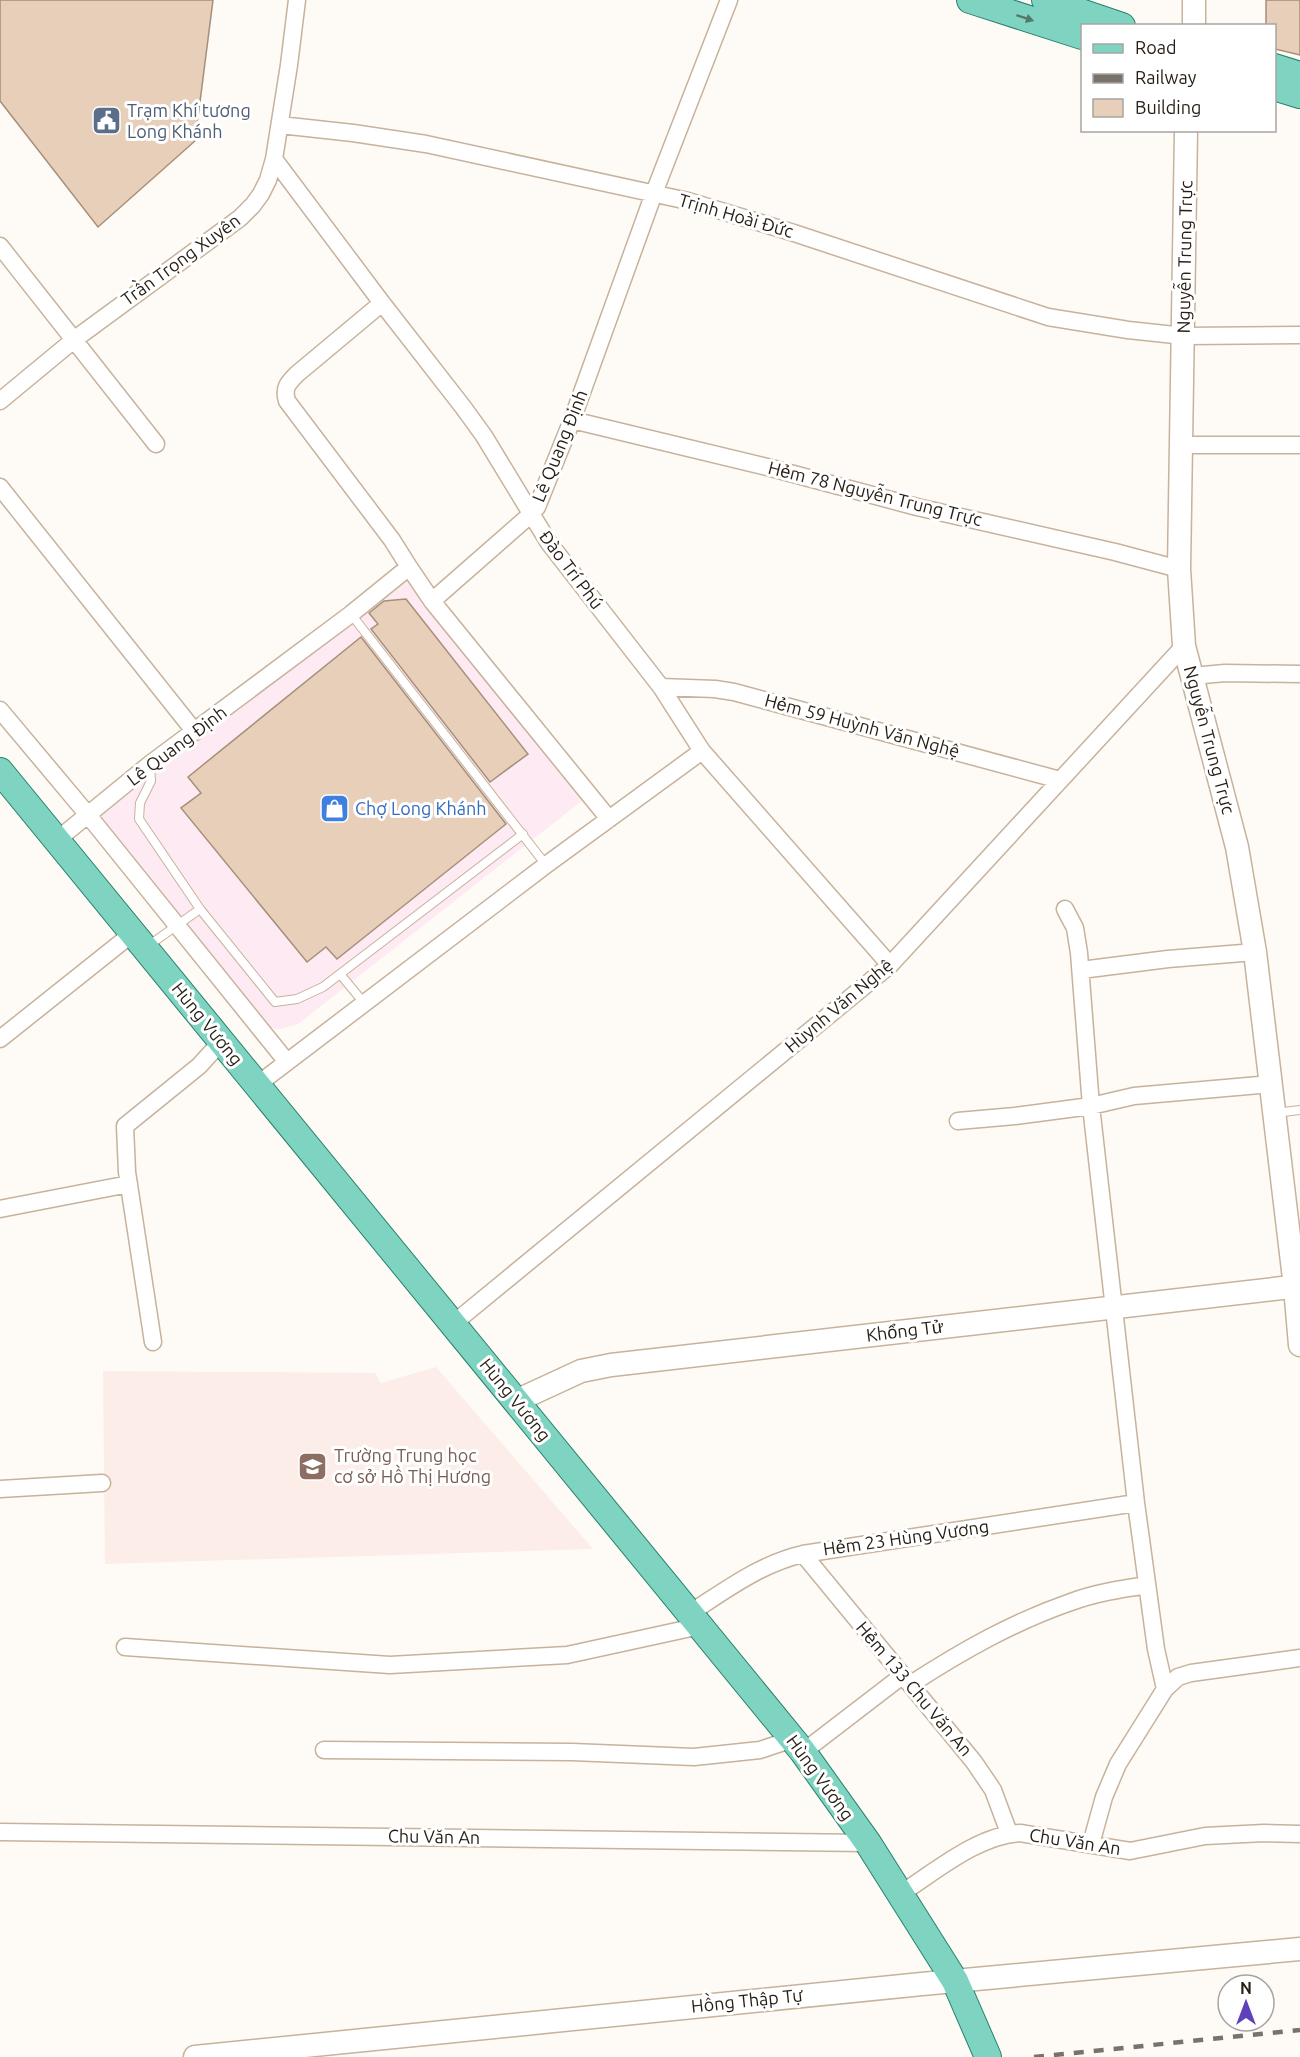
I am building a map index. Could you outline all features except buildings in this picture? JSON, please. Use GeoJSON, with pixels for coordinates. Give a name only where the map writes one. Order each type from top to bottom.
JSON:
{"type":"FeatureCollection","features":[{"type":"Feature","properties":{"kind":"main road"},"geometry":{"type":"LineString","coordinates":[[970,0],[1081,35]]}},
{"type":"Feature","properties":{"kind":"main road"},"geometry":{"type":"LineString","coordinates":[[1045,0],[1116,24]]}},
{"type":"Feature","properties":{"kind":"main road"},"geometry":{"type":"LineString","coordinates":[[1276,67],[1300,75]]}},
{"type":"Feature","properties":{"kind":"main road"},"geometry":{"type":"LineString","coordinates":[[1276,87],[1300,95]]}},
{"type":"Feature","properties":{"kind":"main road","name":"Hùng Vương"},"geometry":{"type":"LineString","coordinates":[[0,771],[798,1745],[868,1843],[955,1981],[988,2057]]}},
{"type":"Feature","properties":{"kind":"street","name":"Trần Trọng Xuyên"},"geometry":{"type":"LineString","coordinates":[[0,401],[75,339],[240,218],[254,205],[268,180],[274,159],[297,0]]}},
{"type":"Feature","properties":{"kind":"street","name":"Lê Quang Định"},"geometry":{"type":"LineString","coordinates":[[432,601],[537,507],[572,420],[654,193],[729,0]]}},
{"type":"Feature","properties":{"kind":"street"},"geometry":{"type":"LineString","coordinates":[[1194,0],[1194,24]]}},
{"type":"Feature","properties":{"kind":"street","name":"Trịnh Hoài Đức"},"geometry":{"type":"LineString","coordinates":[[280,125],[426,144],[716,208],[1048,317],[1128,330],[1184,336],[1300,335]]}},
{"type":"Feature","properties":{"kind":"street","name":"Nguyễn Trung Trực"},"geometry":{"type":"LineString","coordinates":[[1186,132],[1179,569],[1184,646],[1237,847],[1255,952],[1298,1286],[1300,1345]]}},
{"type":"Feature","properties":{"kind":"street","name":"Đào Trí Phú"},"geometry":{"type":"LineString","coordinates":[[274,159],[484,436],[549,543],[661,687],[702,751],[890,965]]}},
{"type":"Feature","properties":{"kind":"street"},"geometry":{"type":"LineString","coordinates":[[0,246],[156,444]]}},
{"type":"Feature","properties":{"kind":"street"},"geometry":{"type":"LineString","coordinates":[[382,303],[287,384],[285,393],[287,400],[392,540],[432,601],[609,819]]}},
{"type":"Feature","properties":{"kind":"street","name":"Hẻm 78 Nguyễn Trung Trực"},"geometry":{"type":"LineString","coordinates":[[572,420],[771,468],[917,507],[1115,552],[1179,569]]}},
{"type":"Feature","properties":{"kind":"street"},"geometry":{"type":"LineString","coordinates":[[1182,445],[1300,445]]}},
{"type":"Feature","properties":{"kind":"street"},"geometry":{"type":"LineString","coordinates":[[0,487],[195,732]]}},
{"type":"Feature","properties":{"kind":"street","name":"Lê Quang Định"},"geometry":{"type":"LineString","coordinates":[[57,840],[150,764],[351,614],[409,567]]}},
{"type":"Feature","properties":{"kind":"street","name":"Hùynh Văn Nghệ"},"geometry":{"type":"LineString","coordinates":[[454,1323],[890,965],[1184,646]]}},
{"type":"Feature","properties":{"kind":"street"},"geometry":{"type":"LineString","coordinates":[[1192,675],[1300,674]]}},
{"type":"Feature","properties":{"kind":"street","name":"Hẻm 59 Huỳnh Văn Nghệ"},"geometry":{"type":"LineString","coordinates":[[661,687],[734,692],[1060,780]]}},
{"type":"Feature","properties":{"kind":"street"},"geometry":{"type":"LineString","coordinates":[[0,710],[88,815],[287,1062]]}},
{"type":"Feature","properties":{"kind":"street"},"geometry":{"type":"LineString","coordinates":[[257,1085],[546,864],[702,751]]}},
{"type":"Feature","properties":{"kind":"street"},"geometry":{"type":"LineString","coordinates":[[1065,909],[1075,928],[1081,970],[1091,1106],[1113,1308],[1147,1585],[1156,1649],[1165,1689]]}},
{"type":"Feature","properties":{"kind":"street"},"geometry":{"type":"LineString","coordinates":[[0,1039],[139,941]]}},
{"type":"Feature","properties":{"kind":"street"},"geometry":{"type":"LineString","coordinates":[[1081,970],[1168,958],[1255,952]]}},
{"type":"Feature","properties":{"kind":"street"},"geometry":{"type":"LineString","coordinates":[[153,1342],[129,1184],[125,1126],[199,1066],[222,1042]]}},
{"type":"Feature","properties":{"kind":"street"},"geometry":{"type":"LineString","coordinates":[[958,1121],[1091,1106],[1134,1096],[1271,1084]]}},
{"type":"Feature","properties":{"kind":"street"},"geometry":{"type":"LineString","coordinates":[[0,1209],[129,1184]]}},
{"type":"Feature","properties":{"kind":"street","name":"Khổng Tử"},"geometry":{"type":"LineString","coordinates":[[516,1401],[581,1371],[611,1365],[1298,1286]]}},
{"type":"Feature","properties":{"kind":"street"},"geometry":{"type":"LineString","coordinates":[[0,1490],[102,1483]]}},
{"type":"Feature","properties":{"kind":"street","name":"Hẻm 23 Hùng Vương"},"geometry":{"type":"LineString","coordinates":[[695,1620],[762,1567],[782,1558],[1136,1503]]}},
{"type":"Feature","properties":{"kind":"street","name":"Hẻm 133 Chu Văn An"},"geometry":{"type":"LineString","coordinates":[[803,1554],[986,1779],[993,1790],[1009,1833]]}},
{"type":"Feature","properties":{"kind":"street"},"geometry":{"type":"LineString","coordinates":[[324,1750],[572,1752],[694,1757],[798,1745],[906,1680],[1030,1617],[1094,1595],[1147,1585]]}},
{"type":"Feature","properties":{"kind":"street"},"geometry":{"type":"LineString","coordinates":[[125,1647],[390,1665],[567,1655],[695,1620]]}},
{"type":"Feature","properties":{"kind":"street"},"geometry":{"type":"LineString","coordinates":[[1091,1844],[1112,1777],[1165,1689],[1178,1677],[1191,1673],[1300,1658]]}},
{"type":"Feature","properties":{"kind":"street","name":"Chu Văn An"},"geometry":{"type":"LineString","coordinates":[[0,1832],[868,1843]]}},
{"type":"Feature","properties":{"kind":"street","name":"Chu Văn An"},"geometry":{"type":"LineString","coordinates":[[900,1894],[983,1842],[1009,1833],[1131,1851],[1205,1836],[1300,1834]]}},
{"type":"Feature","properties":{"kind":"street","name":"Hồng Thập Tự"},"geometry":{"type":"LineString","coordinates":[[195,2057],[1300,1949]]}},
{"type":"Feature","properties":{"kind":"lane"},"geometry":{"type":"LineString","coordinates":[[351,614],[546,864]]}},
{"type":"Feature","properties":{"kind":"lane"},"geometry":{"type":"LineString","coordinates":[[150,764],[151,781],[140,803],[139,819],[200,909],[275,1002],[297,999],[323,987],[522,834]]}},
{"type":"Feature","properties":{"kind":"lane"},"geometry":{"type":"LineString","coordinates":[[139,941],[177,926],[200,909]]}},
{"type":"Feature","properties":{"kind":"lane"},"geometry":{"type":"LineString","coordinates":[[340,974],[364,1003]]}},
{"type":"Feature","properties":{"kind":"lane"},"geometry":{"type":"LineString","coordinates":[[1275,1113],[1300,1110]]}},
{"type":"Feature","properties":{"kind":"shaded area","name":"Chợ Long Khánh"},"geometry":{"type":"Polygon","coordinates":[[[408,577],[588,796],[298,1024],[280,1029],[270,1028],[95,819],[100,799],[408,577]]]}},
{"type":"Feature","properties":{"kind":"shaded area","name":"Trường Trung học cơ sở Hồ Thị Hương"},"geometry":{"type":"Polygon","coordinates":[[[436,1367],[593,1549],[105,1564],[103,1371],[375,1373],[381,1383],[436,1367]]]}},
{"type":"Feature","properties":{"kind":"railway"},"geometry":{"type":"LineString","coordinates":[[1034,2057],[1300,2030]]}},
{"type":"Feature","properties":{"kind":"place","name":"Trạm Khí tương Long Khánh"},"geometry":{"type":"Point","coordinates":[106,121]}},
{"type":"Feature","properties":{"kind":"place","name":"Chợ Long Khánh"},"geometry":{"type":"Point","coordinates":[334,809]}},
{"type":"Feature","properties":{"kind":"place","name":"Trường Trung học cơ sở Hồ Thị Hương"},"geometry":{"type":"Point","coordinates":[313,1466]}}]}
